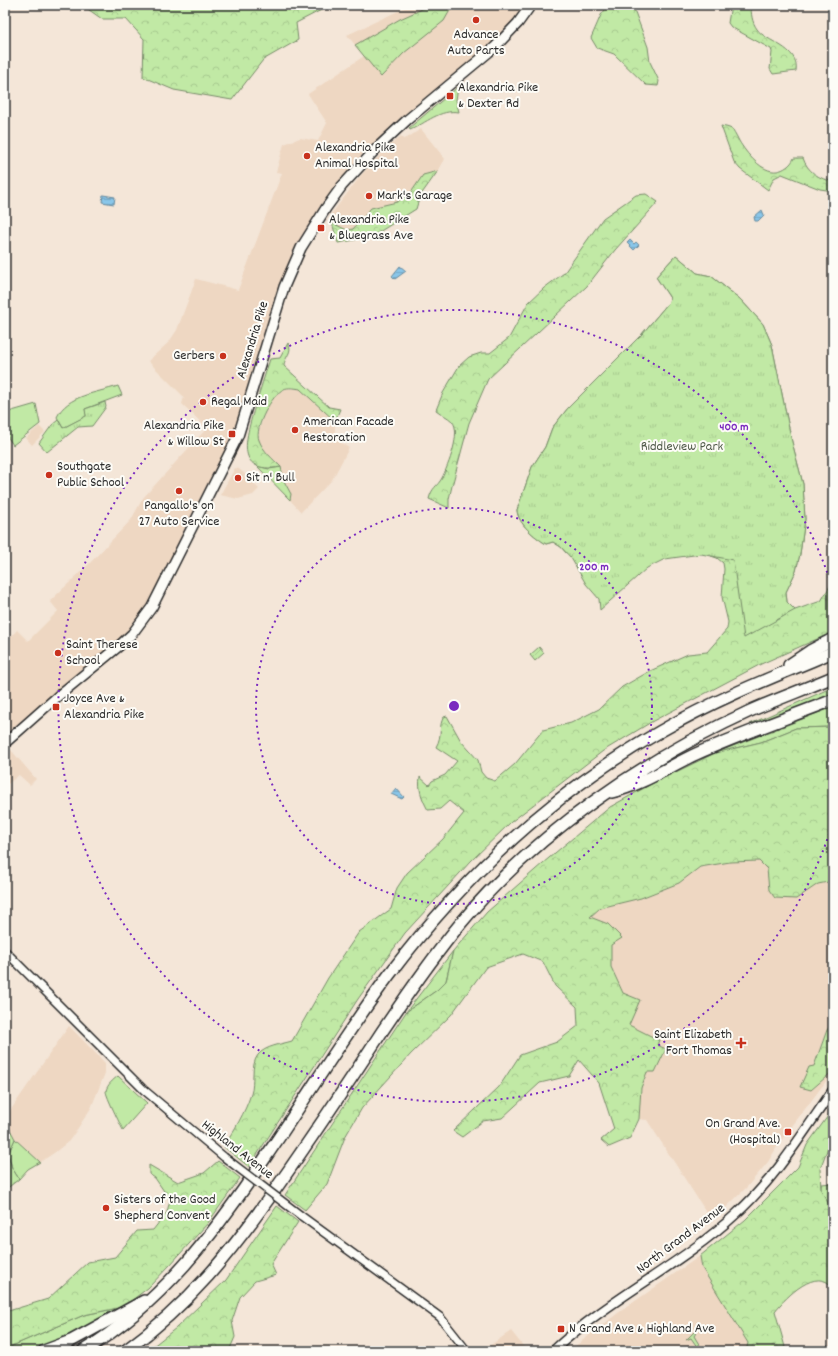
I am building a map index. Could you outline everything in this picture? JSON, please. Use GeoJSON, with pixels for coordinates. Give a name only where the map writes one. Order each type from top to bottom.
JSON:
{"type":"FeatureCollection","features":[{"type":"Feature","properties":{"kind":"highway"},"geometry":{"type":"LineString","coordinates":[[770,678],[810,651],[833,639]]}},
{"type":"Feature","properties":{"kind":"highway"},"geometry":{"type":"LineString","coordinates":[[83,1351],[115,1330],[161,1290],[195,1254],[224,1218],[403,958],[426,928],[469,881],[539,816],[609,762],[662,730],[732,694],[833,652]]}},
{"type":"Feature","properties":{"kind":"highway"},"geometry":{"type":"LineString","coordinates":[[125,1351],[180,1307],[207,1279],[238,1242],[300,1154],[405,998],[460,924],[489,893],[540,845],[606,794],[672,751],[715,728],[766,704],[833,677]]}},
{"type":"Feature","properties":{"kind":"highway"},"geometry":{"type":"LineString","coordinates":[[606,794],[628,788],[681,761],[748,732],[833,700]]}},
{"type":"Feature","properties":{"kind":"highway"},"geometry":{"type":"LineString","coordinates":[[44,1351],[71,1341],[98,1327],[161,1290]]}},
{"type":"Feature","properties":{"kind":"main road","name":"Alexandria Pike"},"geometry":{"type":"LineString","coordinates":[[5,743],[46,706],[120,646],[136,629],[152,607],[238,436],[284,287],[301,248],[326,208],[342,186],[390,135],[485,57],[518,23],[531,5]]}},
{"type":"Feature","properties":{"kind":"main road","name":"North Grand Avenue"},"geometry":{"type":"LineString","coordinates":[[553,1351],[578,1328],[693,1249],[736,1214],[786,1159],[833,1090]]}},
{"type":"Feature","properties":{"kind":"street","name":"Highland Avenue"},"geometry":{"type":"LineString","coordinates":[[5,952],[144,1090],[224,1157],[300,1215],[440,1317],[467,1351]]}},
{"type":"Feature","properties":{"kind":"shaded area"},"geometry":{"type":"Polygon","coordinates":[[[411,5],[531,5],[518,23],[371,154],[301,248],[247,408],[144,619],[5,743],[5,643],[17,630],[28,641],[58,611],[50,601],[89,564],[131,520],[143,498],[207,428],[182,404],[184,397],[148,361],[169,342],[177,330],[196,279],[238,290],[282,173],[276,172],[284,144],[300,138],[318,141],[327,123],[308,94],[364,56],[347,35],[411,5]]]}},
{"type":"Feature","properties":{"kind":"shaded area"},"geometry":{"type":"Polygon","coordinates":[[[421,129],[445,159],[438,171],[423,175],[410,194],[397,202],[371,208],[353,229],[347,230],[332,223],[330,220],[332,213],[363,173],[401,136],[403,139],[407,138],[421,129]]]}},
{"type":"Feature","properties":{"kind":"shaded area"},"geometry":{"type":"Polygon","coordinates":[[[285,388],[300,389],[335,421],[335,439],[349,448],[332,480],[301,512],[290,500],[291,497],[289,489],[284,481],[281,467],[266,452],[258,439],[265,410],[278,393],[285,388]]]}},
{"type":"Feature","properties":{"kind":"shaded area"},"geometry":{"type":"Polygon","coordinates":[[[39,426],[45,432],[32,445],[26,438],[39,426]]]}},
{"type":"Feature","properties":{"kind":"shaded area"},"geometry":{"type":"Polygon","coordinates":[[[235,468],[239,469],[246,475],[259,489],[253,495],[238,499],[220,495],[235,468]]]}},
{"type":"Feature","properties":{"kind":"shaded area"},"geometry":{"type":"Polygon","coordinates":[[[11,750],[36,779],[30,785],[19,775],[5,786],[5,754],[11,750]]]}},
{"type":"Feature","properties":{"kind":"shaded area","name":"Saint Elizabeth Fort Thomas"},"geometry":{"type":"Polygon","coordinates":[[[759,861],[767,869],[769,890],[796,899],[818,884],[833,881],[833,960],[830,964],[833,967],[833,1022],[827,1030],[814,1066],[811,1090],[833,1072],[780,1142],[768,1162],[746,1188],[712,1221],[647,1120],[639,1119],[641,1088],[647,1072],[655,1072],[666,1049],[657,1045],[659,1040],[629,1025],[623,993],[611,967],[611,945],[622,938],[590,917],[600,908],[641,898],[679,883],[700,867],[730,862],[759,861]]]}},
{"type":"Feature","properties":{"kind":"shaded area"},"geometry":{"type":"Polygon","coordinates":[[[69,1026],[105,1063],[105,1073],[91,1108],[69,1141],[40,1162],[15,1139],[5,1118],[69,1026]]]}},
{"type":"Feature","properties":{"kind":"shaded area"},"geometry":{"type":"Polygon","coordinates":[[[700,1256],[702,1268],[748,1343],[746,1351],[569,1351],[618,1313],[700,1256]]]}},
{"type":"Feature","properties":{"kind":"shaded area"},"geometry":{"type":"Polygon","coordinates":[[[511,1331],[527,1351],[482,1351],[511,1331]]]}},
{"type":"Feature","properties":{"kind":"green space"},"geometry":{"type":"Polygon","coordinates":[[[82,5],[331,5],[296,23],[298,40],[263,60],[232,100],[174,90],[143,77],[144,39],[126,19],[102,19],[82,5]]]}},
{"type":"Feature","properties":{"kind":"green space"},"geometry":{"type":"Polygon","coordinates":[[[431,5],[453,5],[444,21],[404,53],[381,77],[355,45],[400,19],[431,5]]]}},
{"type":"Feature","properties":{"kind":"green space"},"geometry":{"type":"Polygon","coordinates":[[[609,5],[635,5],[635,12],[648,47],[650,62],[659,81],[658,86],[646,85],[614,54],[597,48],[591,38],[601,15],[609,5]]]}},
{"type":"Feature","properties":{"kind":"green space"},"geometry":{"type":"Polygon","coordinates":[[[731,5],[751,5],[752,18],[757,29],[761,34],[781,46],[793,56],[796,63],[796,71],[773,74],[770,69],[771,49],[731,27],[728,23],[731,5]]]}},
{"type":"Feature","properties":{"kind":"green space"},"geometry":{"type":"Polygon","coordinates":[[[458,87],[456,100],[459,112],[446,113],[433,117],[410,130],[409,128],[458,87]]]}},
{"type":"Feature","properties":{"kind":"green space"},"geometry":{"type":"Polygon","coordinates":[[[721,126],[733,130],[742,146],[760,166],[771,171],[777,171],[789,165],[794,158],[803,158],[811,171],[823,179],[833,181],[833,191],[820,189],[782,174],[774,178],[768,190],[740,169],[734,162],[721,126]]]}},
{"type":"Feature","properties":{"kind":"green space"},"geometry":{"type":"Polygon","coordinates":[[[438,171],[420,196],[416,209],[371,237],[338,243],[332,223],[347,230],[353,229],[371,208],[397,202],[410,194],[423,175],[438,171]]]}},
{"type":"Feature","properties":{"kind":"green space"},"geometry":{"type":"Polygon","coordinates":[[[646,194],[658,202],[615,250],[587,286],[488,379],[469,423],[452,486],[449,499],[449,508],[429,499],[433,489],[442,478],[448,466],[456,433],[455,426],[452,421],[436,410],[443,393],[459,366],[469,357],[481,353],[490,353],[509,338],[528,303],[544,288],[564,273],[603,218],[636,195],[646,194]]]}},
{"type":"Feature","properties":{"kind":"green space","name":"Riddleview Park"},"geometry":{"type":"Polygon","coordinates":[[[676,255],[697,273],[711,276],[740,299],[763,324],[772,345],[791,438],[803,484],[805,519],[796,571],[786,592],[787,602],[795,610],[821,601],[833,581],[833,632],[761,664],[653,721],[603,751],[511,822],[471,861],[405,933],[358,999],[249,1167],[224,1147],[249,1101],[252,1090],[253,1069],[258,1055],[269,1047],[292,1041],[328,978],[359,932],[391,909],[397,888],[407,873],[443,839],[464,813],[449,801],[440,809],[428,810],[420,790],[420,777],[429,785],[432,781],[445,775],[457,761],[436,747],[441,723],[444,717],[447,716],[461,741],[478,760],[481,772],[486,778],[495,781],[515,764],[543,730],[571,723],[599,709],[622,687],[650,671],[688,654],[707,652],[727,629],[728,622],[722,597],[723,563],[717,558],[711,556],[713,548],[566,553],[561,547],[553,542],[546,544],[532,534],[520,520],[517,510],[532,467],[545,447],[552,428],[568,408],[642,334],[669,302],[670,298],[656,277],[676,255]]]}},
{"type":"Feature","properties":{"kind":"green space","name":"Riddleview Park"},"geometry":{"type":"Polygon","coordinates":[[[676,255],[697,273],[711,276],[740,299],[763,324],[772,345],[791,438],[803,484],[805,519],[800,554],[796,571],[786,592],[787,602],[795,610],[744,638],[733,560],[701,554],[665,559],[647,568],[600,610],[599,599],[586,584],[571,558],[561,547],[553,542],[546,544],[532,534],[520,520],[517,510],[532,467],[545,447],[552,428],[568,408],[642,334],[669,302],[670,298],[656,277],[676,255]]]}},
{"type":"Feature","properties":{"kind":"green space"},"geometry":{"type":"Polygon","coordinates":[[[288,343],[290,349],[284,366],[329,407],[340,409],[335,421],[300,389],[287,388],[279,392],[269,404],[265,412],[258,435],[263,448],[268,455],[281,467],[265,468],[255,465],[249,459],[247,440],[249,429],[270,359],[280,358],[288,343]]]}},
{"type":"Feature","properties":{"kind":"green space"},"geometry":{"type":"Polygon","coordinates":[[[118,386],[122,395],[85,409],[87,416],[63,428],[57,417],[68,404],[83,396],[118,386]]]}},
{"type":"Feature","properties":{"kind":"green space"},"geometry":{"type":"Polygon","coordinates":[[[105,402],[106,407],[92,426],[78,427],[47,452],[39,443],[52,425],[58,420],[63,428],[86,416],[85,409],[105,402]]]}},
{"type":"Feature","properties":{"kind":"green space"},"geometry":{"type":"Polygon","coordinates":[[[36,404],[40,424],[13,445],[5,433],[5,413],[36,404]]]}},
{"type":"Feature","properties":{"kind":"green space"},"geometry":{"type":"Polygon","coordinates":[[[257,466],[269,469],[281,467],[284,481],[291,494],[290,500],[257,466]]]}},
{"type":"Feature","properties":{"kind":"green space"},"geometry":{"type":"Polygon","coordinates":[[[539,647],[544,653],[535,661],[530,655],[539,647]]]}},
{"type":"Feature","properties":{"kind":"green space"},"geometry":{"type":"Polygon","coordinates":[[[833,687],[833,695],[781,716],[750,724],[833,687]]]}},
{"type":"Feature","properties":{"kind":"green space"},"geometry":{"type":"Polygon","coordinates":[[[833,707],[833,727],[796,728],[761,742],[715,753],[833,707]]]}},
{"type":"Feature","properties":{"kind":"green space"},"geometry":{"type":"Polygon","coordinates":[[[833,727],[833,881],[818,884],[796,899],[775,898],[769,890],[767,869],[759,861],[730,862],[700,867],[679,883],[641,898],[600,908],[590,917],[608,924],[622,938],[611,945],[611,967],[623,993],[640,1000],[629,1025],[659,1040],[657,1045],[666,1049],[655,1072],[647,1072],[641,1088],[639,1119],[630,1138],[609,1147],[601,1140],[614,1129],[599,1083],[579,1060],[569,1076],[540,1083],[502,1118],[483,1121],[462,1137],[453,1131],[499,1087],[520,1055],[557,1042],[578,1026],[577,1007],[555,986],[543,962],[523,954],[486,967],[451,1015],[411,1054],[362,1108],[345,1137],[327,1184],[305,1210],[285,1195],[406,1012],[437,990],[446,981],[453,951],[487,912],[543,863],[610,807],[653,783],[715,753],[761,742],[796,728],[833,727]]]}},
{"type":"Feature","properties":{"kind":"green space"},"geometry":{"type":"Polygon","coordinates":[[[453,951],[446,981],[437,990],[406,1012],[453,951]]]}},
{"type":"Feature","properties":{"kind":"green space"},"geometry":{"type":"Polygon","coordinates":[[[833,1022],[833,1071],[811,1090],[800,1087],[809,1067],[814,1066],[827,1030],[833,1022]]]}},
{"type":"Feature","properties":{"kind":"green space"},"geometry":{"type":"Polygon","coordinates":[[[118,1076],[147,1103],[123,1130],[106,1091],[112,1081],[118,1076]]]}},
{"type":"Feature","properties":{"kind":"green space"},"geometry":{"type":"Polygon","coordinates":[[[833,1109],[833,1134],[820,1169],[821,1190],[833,1212],[833,1288],[826,1282],[819,1280],[811,1281],[786,1298],[775,1311],[785,1347],[780,1351],[746,1351],[748,1343],[702,1268],[700,1256],[745,1220],[798,1167],[807,1145],[833,1109]]]}},
{"type":"Feature","properties":{"kind":"green space"},"geometry":{"type":"Polygon","coordinates":[[[5,1120],[15,1139],[8,1154],[12,1168],[19,1179],[5,1190],[5,1120]]]}},
{"type":"Feature","properties":{"kind":"green space"},"geometry":{"type":"Polygon","coordinates":[[[15,1139],[40,1162],[28,1169],[19,1179],[12,1168],[8,1154],[15,1139]]]}},
{"type":"Feature","properties":{"kind":"green space"},"geometry":{"type":"Polygon","coordinates":[[[218,1161],[240,1178],[208,1223],[148,1288],[123,1307],[84,1315],[5,1349],[5,1312],[48,1299],[88,1262],[115,1257],[137,1231],[153,1230],[167,1212],[170,1200],[155,1178],[149,1174],[149,1165],[178,1182],[204,1173],[218,1161]]]}},
{"type":"Feature","properties":{"kind":"green space"},"geometry":{"type":"Polygon","coordinates":[[[833,1183],[833,1212],[821,1190],[821,1184],[833,1183]]]}},
{"type":"Feature","properties":{"kind":"green space"},"geometry":{"type":"Polygon","coordinates":[[[277,1206],[298,1222],[271,1264],[276,1275],[255,1281],[240,1297],[232,1321],[235,1337],[229,1351],[147,1351],[176,1328],[226,1280],[277,1206]]]}},
{"type":"Feature","properties":{"kind":"green space"},"geometry":{"type":"Polygon","coordinates":[[[123,1307],[78,1331],[41,1347],[28,1351],[5,1351],[5,1349],[84,1315],[123,1307]]]}},
{"type":"Feature","properties":{"kind":"green space"},"geometry":{"type":"Polygon","coordinates":[[[694,1332],[696,1333],[694,1336],[703,1351],[700,1351],[691,1338],[686,1340],[694,1332]]]}},
{"type":"Feature","properties":{"kind":"water"},"geometry":{"type":"Polygon","coordinates":[[[103,195],[115,197],[114,204],[102,202],[103,195]]]}},
{"type":"Feature","properties":{"kind":"water"},"geometry":{"type":"Polygon","coordinates":[[[762,210],[764,215],[758,221],[755,221],[754,217],[762,210]]]}},
{"type":"Feature","properties":{"kind":"water"},"geometry":{"type":"Polygon","coordinates":[[[630,240],[634,244],[636,242],[639,245],[634,250],[627,243],[630,240]]]}},
{"type":"Feature","properties":{"kind":"water"},"geometry":{"type":"Polygon","coordinates":[[[400,266],[406,271],[395,279],[392,276],[400,266]]]}},
{"type":"Feature","properties":{"kind":"water"},"geometry":{"type":"Polygon","coordinates":[[[396,788],[404,797],[402,799],[391,794],[396,788]]]}},
{"type":"Feature","properties":{"kind":"place","name":"Advance Auto Parts"},"geometry":{"type":"Point","coordinates":[476,20]}},
{"type":"Feature","properties":{"kind":"place","name":"Alexandria Pike & Dexter Rd"},"geometry":{"type":"Point","coordinates":[450,96]}},
{"type":"Feature","properties":{"kind":"place","name":"Alexandria Pike Animal Hospital"},"geometry":{"type":"Point","coordinates":[307,156]}},
{"type":"Feature","properties":{"kind":"place","name":"Mark's Garage"},"geometry":{"type":"Point","coordinates":[369,196]}},
{"type":"Feature","properties":{"kind":"place","name":"Alexandria Pike & Bluegrass Ave"},"geometry":{"type":"Point","coordinates":[321,228]}},
{"type":"Feature","properties":{"kind":"place","name":"Gerbers"},"geometry":{"type":"Point","coordinates":[223,356]}},
{"type":"Feature","properties":{"kind":"place","name":"Regal Maid"},"geometry":{"type":"Point","coordinates":[203,402]}},
{"type":"Feature","properties":{"kind":"place","name":"American Facade Restoration"},"geometry":{"type":"Point","coordinates":[295,430]}},
{"type":"Feature","properties":{"kind":"place","name":"Alexandria Pike & Willow St"},"geometry":{"type":"Point","coordinates":[232,434]}},
{"type":"Feature","properties":{"kind":"place","name":"Southgate Public School"},"geometry":{"type":"Point","coordinates":[49,475]}},
{"type":"Feature","properties":{"kind":"place","name":"Sit n' Bull"},"geometry":{"type":"Point","coordinates":[238,478]}},
{"type":"Feature","properties":{"kind":"place","name":"Pangallo's on 27 Auto Service"},"geometry":{"type":"Point","coordinates":[179,491]}},
{"type":"Feature","properties":{"kind":"place","name":"Saint Therese School"},"geometry":{"type":"Point","coordinates":[58,653]}},
{"type":"Feature","properties":{"kind":"place","name":"Joyce Ave & Alexandria Pike"},"geometry":{"type":"Point","coordinates":[56,707]}},
{"type":"Feature","properties":{"kind":"place","name":"Saint Elizabeth Fort Thomas"},"geometry":{"type":"Point","coordinates":[741,1043]}},
{"type":"Feature","properties":{"kind":"place","name":"On Grand Ave. (Hospital)"},"geometry":{"type":"Point","coordinates":[788,1132]}},
{"type":"Feature","properties":{"kind":"place","name":"Sisters of the Good Shepherd Convent"},"geometry":{"type":"Point","coordinates":[106,1208]}},
{"type":"Feature","properties":{"kind":"place","name":"N Grand Ave & Highland Ave"},"geometry":{"type":"Point","coordinates":[561,1329]}}]}
